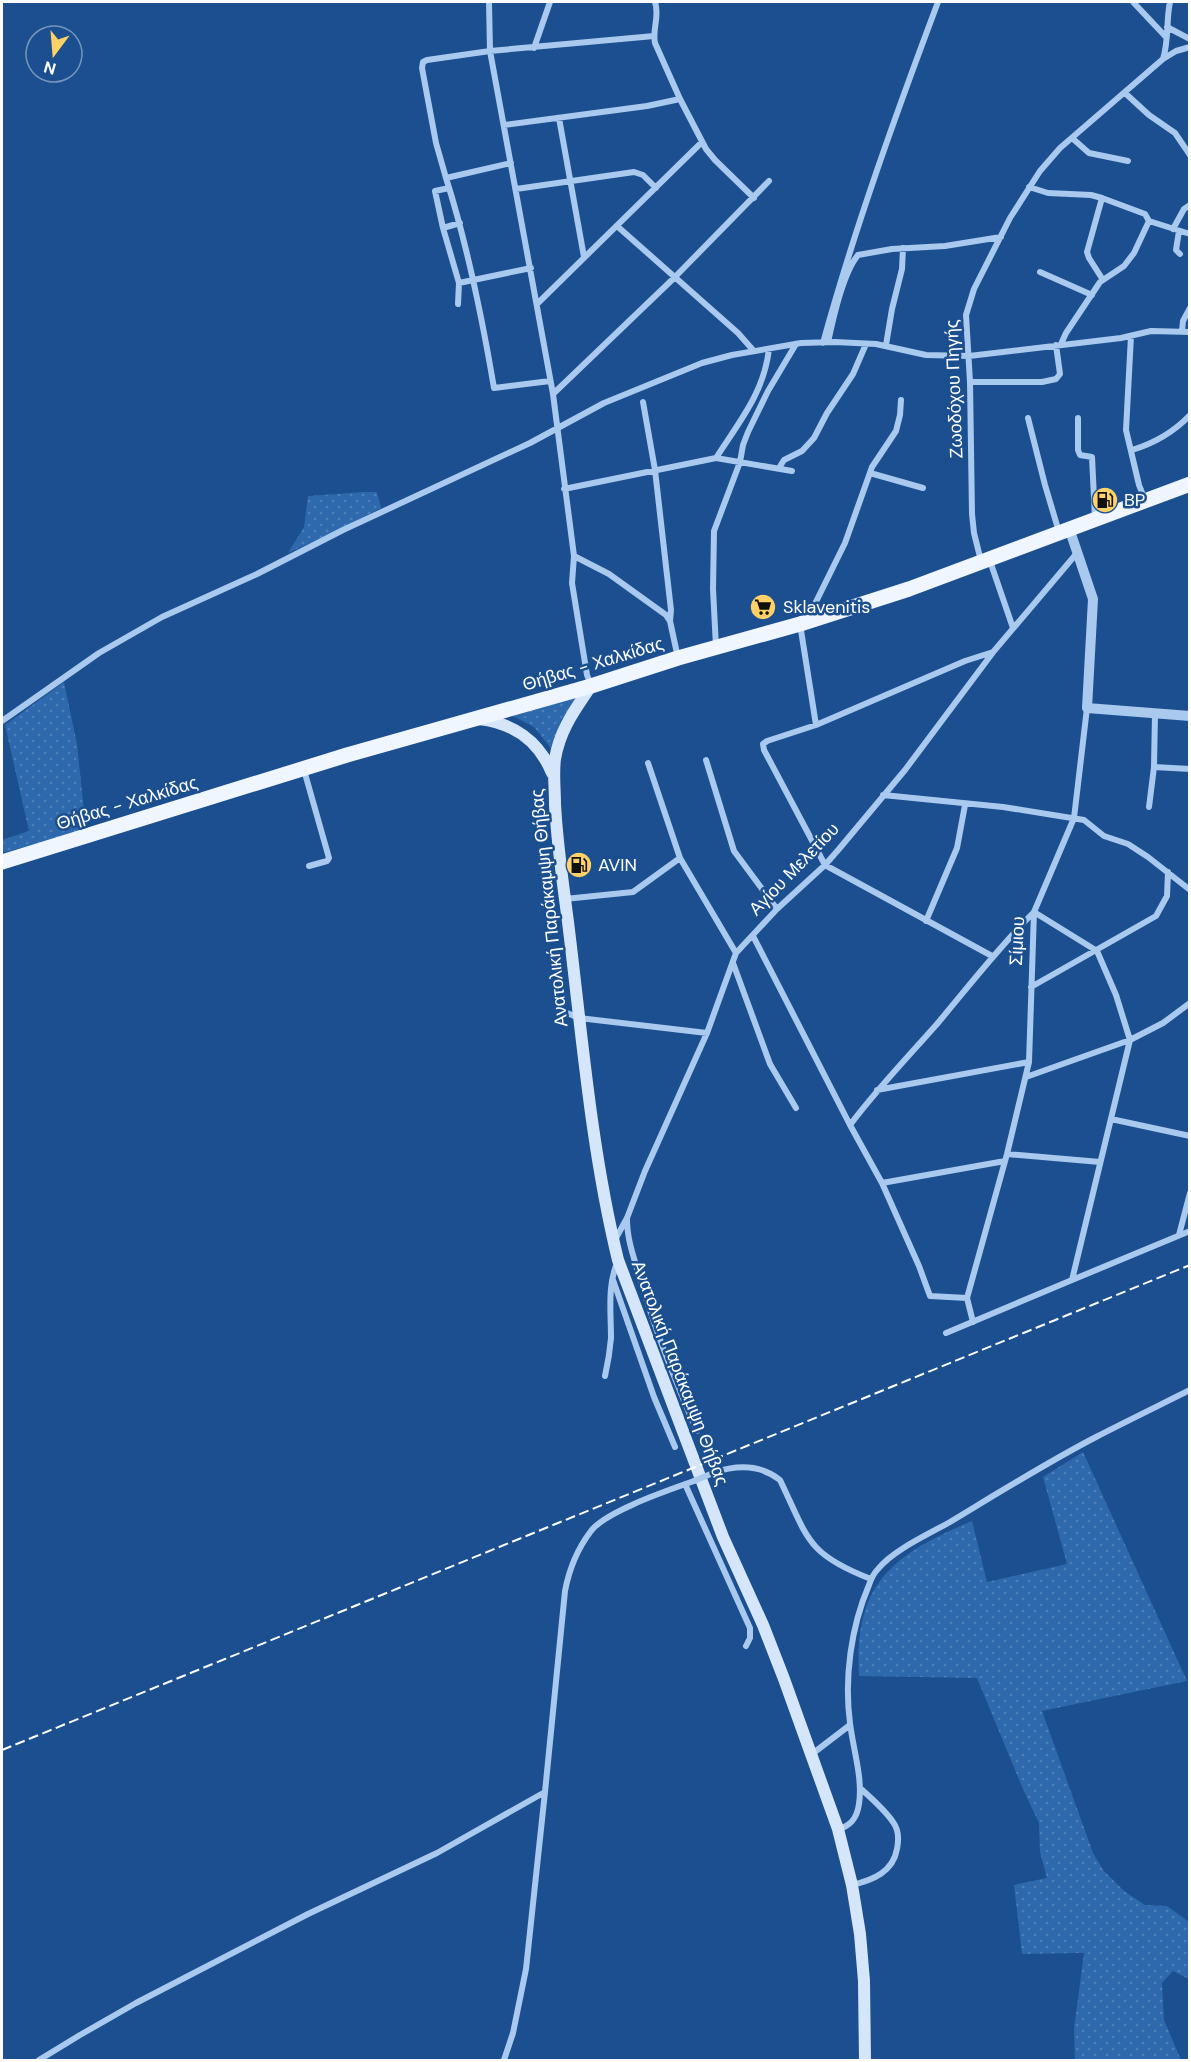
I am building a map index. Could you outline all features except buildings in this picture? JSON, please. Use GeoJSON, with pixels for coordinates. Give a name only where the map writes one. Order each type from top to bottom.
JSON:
{"type":"FeatureCollection","features":[{"type":"Feature","properties":{"kind":"main road","name":"Θήβας - Χαλκίδας"},"geometry":{"type":"LineString","coordinates":[[2,862],[304,769],[803,623],[909,589],[1190,484]]}},
{"type":"Feature","properties":{"kind":"main road","name":"Ανατολική Παράκαμψη Θήβας"},"geometry":{"type":"LineString","coordinates":[[591,686],[563,729],[555,760],[554,777],[557,835],[596,1153],[618,1260],[691,1456],[771,1647],[838,1829],[852,1885],[862,1959],[865,2061]]}},
{"type":"Feature","properties":{"kind":"main road"},"geometry":{"type":"LineString","coordinates":[[476,719],[509,726],[524,735],[547,761],[554,777]]}},
{"type":"Feature","properties":{"kind":"street"},"geometry":{"type":"LineString","coordinates":[[489,2],[490,51],[553,394],[574,556],[572,583],[587,675],[591,686]]}},
{"type":"Feature","properties":{"kind":"street"},"geometry":{"type":"LineString","coordinates":[[534,48],[550,2]]}},
{"type":"Feature","properties":{"kind":"street"},"geometry":{"type":"LineString","coordinates":[[655,2],[658,13],[654,36],[680,99],[714,160],[754,198]]}},
{"type":"Feature","properties":{"kind":"street"},"geometry":{"type":"LineString","coordinates":[[825,343],[831,307],[837,295],[852,242],[912,69],[938,2]]}},
{"type":"Feature","properties":{"kind":"street"},"geometry":{"type":"LineString","coordinates":[[1133,2],[1166,37]]}},
{"type":"Feature","properties":{"kind":"street"},"geometry":{"type":"LineString","coordinates":[[1163,59],[1166,51],[1170,2]]}},
{"type":"Feature","properties":{"kind":"street"},"geometry":{"type":"LineString","coordinates":[[1167,27],[1190,39]]}},
{"type":"Feature","properties":{"kind":"street"},"geometry":{"type":"LineString","coordinates":[[550,381],[494,388],[474,280],[436,143],[422,68],[423,62],[490,51],[654,36]]}},
{"type":"Feature","properties":{"kind":"street","name":"Ζωοδόχου Πηγής"},"geometry":{"type":"LineString","coordinates":[[1013,628],[974,533],[969,356],[966,330],[968,304],[1000,237],[1029,187],[1053,156],[1163,59],[1176,51],[1190,47]]}},
{"type":"Feature","properties":{"kind":"street"},"geometry":{"type":"LineString","coordinates":[[1125,93],[1139,107],[1176,133],[1190,155]]}},
{"type":"Feature","properties":{"kind":"street"},"geometry":{"type":"LineString","coordinates":[[504,125],[668,103],[680,99]]}},
{"type":"Feature","properties":{"kind":"street"},"geometry":{"type":"LineString","coordinates":[[559,118],[584,257]]}},
{"type":"Feature","properties":{"kind":"street"},"geometry":{"type":"LineString","coordinates":[[1072,138],[1089,153],[1128,161]]}},
{"type":"Feature","properties":{"kind":"street"},"geometry":{"type":"LineString","coordinates":[[537,304],[702,142]]}},
{"type":"Feature","properties":{"kind":"street"},"geometry":{"type":"LineString","coordinates":[[446,178],[511,163]]}},
{"type":"Feature","properties":{"kind":"street"},"geometry":{"type":"LineString","coordinates":[[516,189],[634,172],[644,175],[656,188]]}},
{"type":"Feature","properties":{"kind":"street"},"geometry":{"type":"LineString","coordinates":[[553,394],[674,278],[769,181]]}},
{"type":"Feature","properties":{"kind":"street"},"geometry":{"type":"LineString","coordinates":[[1029,187],[1048,193],[1090,195],[1102,198],[1145,214],[1149,221],[1190,234]]}},
{"type":"Feature","properties":{"kind":"street"},"geometry":{"type":"LineString","coordinates":[[449,188],[435,191],[459,283],[458,304]]}},
{"type":"Feature","properties":{"kind":"street"},"geometry":{"type":"LineString","coordinates":[[1102,198],[1088,252],[1089,258],[1103,280]]}},
{"type":"Feature","properties":{"kind":"street"},"geometry":{"type":"LineString","coordinates":[[1180,254],[1176,250],[1176,230],[1184,209],[1190,205]]}},
{"type":"Feature","properties":{"kind":"street"},"geometry":{"type":"LineString","coordinates":[[970,382],[1042,382],[1056,379],[1060,374],[1059,345],[1066,333],[1103,280],[1124,266],[1134,253],[1149,221]]}},
{"type":"Feature","properties":{"kind":"street"},"geometry":{"type":"LineString","coordinates":[[443,228],[460,223]]}},
{"type":"Feature","properties":{"kind":"street"},"geometry":{"type":"LineString","coordinates":[[616,226],[738,333],[753,350]]}},
{"type":"Feature","properties":{"kind":"street"},"geometry":{"type":"LineString","coordinates":[[825,343],[853,261],[858,255],[903,248],[945,246],[1000,237]]}},
{"type":"Feature","properties":{"kind":"street"},"geometry":{"type":"LineString","coordinates":[[886,345],[902,269],[903,248]]}},
{"type":"Feature","properties":{"kind":"street"},"geometry":{"type":"LineString","coordinates":[[459,283],[531,268]]}},
{"type":"Feature","properties":{"kind":"street"},"geometry":{"type":"LineString","coordinates":[[1040,272],[1092,296]]}},
{"type":"Feature","properties":{"kind":"street"},"geometry":{"type":"LineString","coordinates":[[2,721],[99,653],[162,617],[257,574],[343,530],[556,430],[604,403],[712,360],[753,350],[796,344],[825,343],[886,345],[926,355],[969,356],[1151,332],[1186,332],[1183,321],[1190,308]]}},
{"type":"Feature","properties":{"kind":"street"},"geometry":{"type":"LineString","coordinates":[[1131,336],[1126,420],[1137,478],[1145,500]]}},
{"type":"Feature","properties":{"kind":"street"},"geometry":{"type":"LineString","coordinates":[[716,647],[713,589],[714,531],[740,462],[743,445],[768,391],[796,344]]}},
{"type":"Feature","properties":{"kind":"street"},"geometry":{"type":"LineString","coordinates":[[779,468],[784,460],[802,451],[814,438],[827,413],[854,374],[866,344]]}},
{"type":"Feature","properties":{"kind":"street"},"geometry":{"type":"LineString","coordinates":[[716,458],[756,397],[767,367],[769,349]]}},
{"type":"Feature","properties":{"kind":"street"},"geometry":{"type":"LineString","coordinates":[[816,725],[803,623],[845,543],[870,473],[896,431],[901,400]]}},
{"type":"Feature","properties":{"kind":"street"},"geometry":{"type":"LineString","coordinates":[[643,402],[655,470],[670,621],[678,658]]}},
{"type":"Feature","properties":{"kind":"street"},"geometry":{"type":"LineString","coordinates":[[1132,450],[1162,439],[1190,415]]}},
{"type":"Feature","properties":{"kind":"street"},"geometry":{"type":"LineString","coordinates":[[1028,418],[1045,484],[1064,530],[1077,554]]}},
{"type":"Feature","properties":{"kind":"street"},"geometry":{"type":"LineString","coordinates":[[1078,418],[1078,450],[1080,455],[1092,457],[1095,518]]}},
{"type":"Feature","properties":{"kind":"street"},"geometry":{"type":"LineString","coordinates":[[564,489],[716,458],[792,471]]}},
{"type":"Feature","properties":{"kind":"street"},"geometry":{"type":"LineString","coordinates":[[870,473],[923,488]]}},
{"type":"Feature","properties":{"kind":"street","name":"Αγίου Μελετίου"},"geometry":{"type":"LineString","coordinates":[[614,1241],[627,1218],[645,1171],[707,1033],[736,953],[777,909],[825,865],[905,770],[994,651],[1077,554]]}},
{"type":"Feature","properties":{"kind":"street","name":"Σίμιου"},"geometry":{"type":"LineString","coordinates":[[968,1298],[1029,1062],[1034,912],[1074,818],[1087,708],[1093,599],[1077,554]]}},
{"type":"Feature","properties":{"kind":"street"},"geometry":{"type":"LineString","coordinates":[[574,556],[609,574],[648,601],[670,621]]}},
{"type":"Feature","properties":{"kind":"street"},"geometry":{"type":"LineString","coordinates":[[992,956],[825,865],[764,750],[764,744],[816,725],[965,661],[994,651]]}},
{"type":"Feature","properties":{"kind":"street"},"geometry":{"type":"LineString","coordinates":[[1087,708],[1190,716]]}},
{"type":"Feature","properties":{"kind":"street"},"geometry":{"type":"LineString","coordinates":[[1149,807],[1154,767],[1155,714]]}},
{"type":"Feature","properties":{"kind":"street"},"geometry":{"type":"LineString","coordinates":[[706,760],[734,851],[777,909]]}},
{"type":"Feature","properties":{"kind":"street"},"geometry":{"type":"LineString","coordinates":[[648,763],[680,858],[736,953]]}},
{"type":"Feature","properties":{"kind":"street"},"geometry":{"type":"LineString","coordinates":[[1154,767],[1190,769]]}},
{"type":"Feature","properties":{"kind":"street"},"geometry":{"type":"LineString","coordinates":[[304,769],[329,858],[327,861],[309,866]]}},
{"type":"Feature","properties":{"kind":"street"},"geometry":{"type":"LineString","coordinates":[[883,795],[1003,807],[1084,820],[1104,836],[1137,850],[1190,890]]}},
{"type":"Feature","properties":{"kind":"street"},"geometry":{"type":"LineString","coordinates":[[926,921],[957,848],[965,805]]}},
{"type":"Feature","properties":{"kind":"street"},"geometry":{"type":"LineString","coordinates":[[565,899],[633,892],[680,858]]}},
{"type":"Feature","properties":{"kind":"street"},"geometry":{"type":"LineString","coordinates":[[1031,987],[1156,916],[1167,896],[1167,872]]}},
{"type":"Feature","properties":{"kind":"street"},"geometry":{"type":"LineString","coordinates":[[850,1125],[877,1090],[992,956],[1034,912],[1097,951],[1116,995],[1130,1040],[1072,1281]]}},
{"type":"Feature","properties":{"kind":"street"},"geometry":{"type":"LineString","coordinates":[[753,936],[882,1183],[930,1296],[968,1298],[973,1323]]}},
{"type":"Feature","properties":{"kind":"street"},"geometry":{"type":"LineString","coordinates":[[733,963],[770,1064],[796,1108]]}},
{"type":"Feature","properties":{"kind":"street"},"geometry":{"type":"LineString","coordinates":[[1026,1077],[1130,1040],[1163,1023],[1190,1003]]}},
{"type":"Feature","properties":{"kind":"street"},"geometry":{"type":"LineString","coordinates":[[560,1010],[579,1017],[707,1033]]}},
{"type":"Feature","properties":{"kind":"street"},"geometry":{"type":"LineString","coordinates":[[877,1090],[1029,1062]]}},
{"type":"Feature","properties":{"kind":"street"},"geometry":{"type":"LineString","coordinates":[[1111,1119],[1190,1136]]}},
{"type":"Feature","properties":{"kind":"street"},"geometry":{"type":"LineString","coordinates":[[882,1183],[1006,1158],[1100,1162]]}},
{"type":"Feature","properties":{"kind":"street"},"geometry":{"type":"LineString","coordinates":[[1179,1235],[1190,1193]]}},
{"type":"Feature","properties":{"kind":"street"},"geometry":{"type":"LineString","coordinates":[[627,1218],[627,1234],[646,1298],[676,1383],[697,1431]]}},
{"type":"Feature","properties":{"kind":"street"},"geometry":{"type":"LineString","coordinates":[[946,1333],[1190,1231]]}},
{"type":"Feature","properties":{"kind":"street"},"geometry":{"type":"LineString","coordinates":[[605,1376],[611,1340],[614,1270],[618,1260]]}},
{"type":"Feature","properties":{"kind":"street"},"geometry":{"type":"LineString","coordinates":[[613,1280],[654,1397],[675,1447]]}},
{"type":"Feature","properties":{"kind":"street"},"geometry":{"type":"LineString","coordinates":[[838,1829],[847,1827],[853,1821],[860,1802],[848,1699],[853,1641],[860,1608],[871,1579],[878,1568],[898,1552],[1095,1437],[1190,1390]]}},
{"type":"Feature","properties":{"kind":"street"},"geometry":{"type":"LineString","coordinates":[[504,2061],[513,2033],[526,1969],[565,1591],[573,1562],[591,1530],[625,1508],[713,1473],[735,1467],[758,1468],[771,1473],[780,1480],[803,1531],[816,1549],[837,1565],[871,1579]]}},
{"type":"Feature","properties":{"kind":"street"},"geometry":{"type":"LineString","coordinates":[[685,1484],[750,1628],[750,1638],[746,1646]]}},
{"type":"Feature","properties":{"kind":"street"},"geometry":{"type":"LineString","coordinates":[[811,1755],[850,1725]]}},
{"type":"Feature","properties":{"kind":"street"},"geometry":{"type":"LineString","coordinates":[[852,1885],[877,1877],[886,1870],[896,1856],[899,1837],[894,1824],[860,1788]]}},
{"type":"Feature","properties":{"kind":"street"},"geometry":{"type":"LineString","coordinates":[[39,2061],[80,2034],[136,2003],[308,1914],[428,1857],[545,1792]]}},
{"type":"Feature","properties":{"kind":"shaded area"},"geometry":{"type":"Polygon","coordinates":[[[377,492],[381,508],[288,553],[304,527],[308,496],[377,492]]]}},
{"type":"Feature","properties":{"kind":"shaded area"},"geometry":{"type":"Polygon","coordinates":[[[64,682],[77,744],[86,830],[2,853],[2,840],[29,831],[5,725],[64,682]]]}},
{"type":"Feature","properties":{"kind":"shaded area"},"geometry":{"type":"Polygon","coordinates":[[[579,697],[561,720],[553,751],[534,727],[511,715],[579,697]]]}},
{"type":"Feature","properties":{"kind":"shaded area"},"geometry":{"type":"Polygon","coordinates":[[[1083,1452],[1187,1681],[1042,1711],[1093,1853],[1103,1870],[1124,1891],[1145,1905],[1167,1906],[1189,1922],[1189,1979],[1173,1971],[1162,1983],[1164,2020],[1181,2060],[1075,2060],[1074,2029],[1084,1953],[1022,1954],[1014,1885],[1047,1878],[1040,1852],[1039,1823],[977,1678],[859,1676],[859,1644],[863,1617],[871,1595],[884,1576],[900,1560],[920,1546],[972,1521],[987,1582],[1067,1564],[1043,1477],[1083,1452]]]}},
{"type":"Feature","properties":{"kind":"railway"},"geometry":{"type":"LineString","coordinates":[[2,1750],[1190,1265]]}},
{"type":"Feature","properties":{"kind":"place","name":"BP"},"geometry":{"type":"Point","coordinates":[1105,500]}},
{"type":"Feature","properties":{"kind":"place","name":"Sklavenitis"},"geometry":{"type":"Point","coordinates":[763,607]}},
{"type":"Feature","properties":{"kind":"place","name":"AVIN"},"geometry":{"type":"Point","coordinates":[579,865]}}]}
